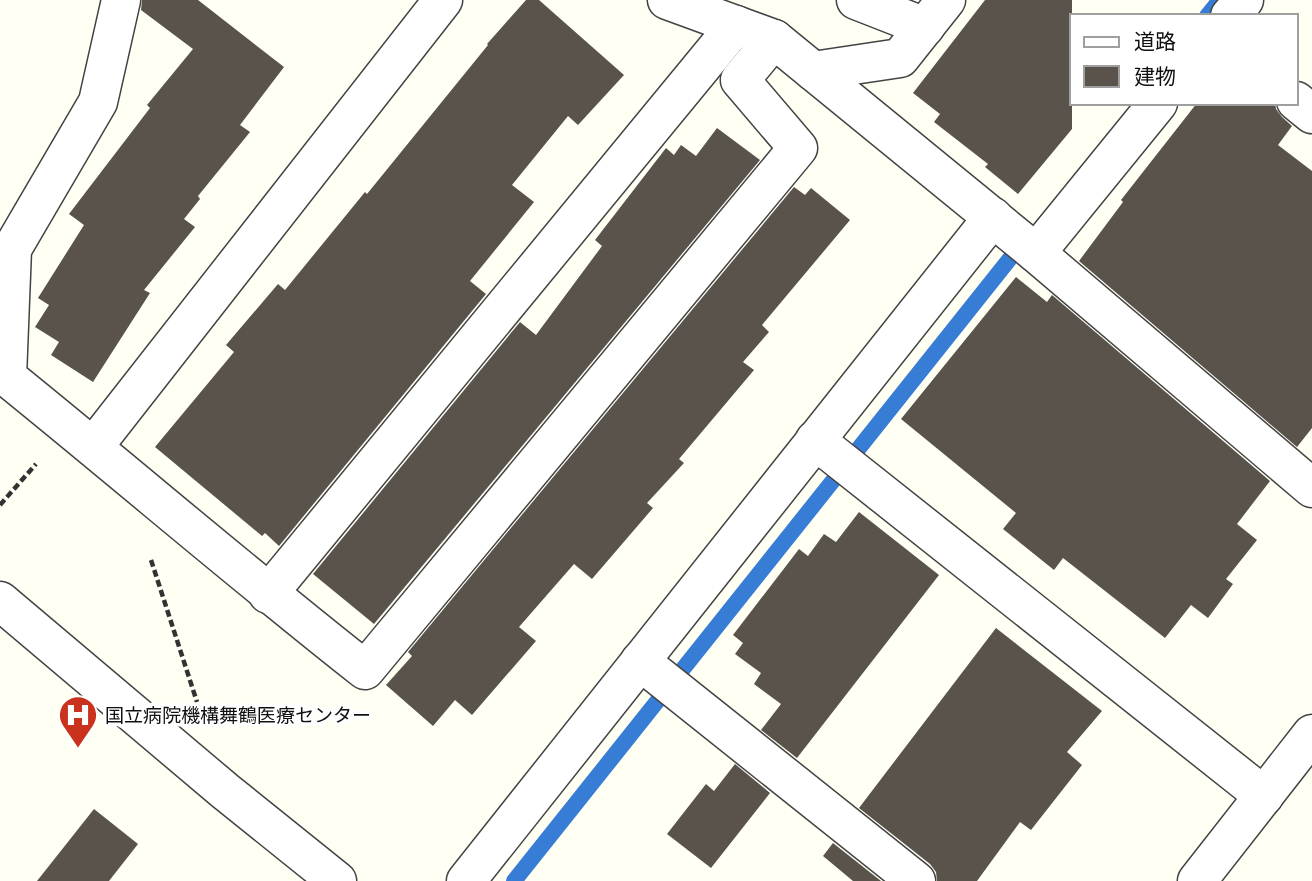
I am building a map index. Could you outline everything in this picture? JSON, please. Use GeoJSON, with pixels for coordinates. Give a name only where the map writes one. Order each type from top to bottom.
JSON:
{"type":"FeatureCollection","features":[{"type":"Feature","properties":{"kind":"street"},"geometry":{"type":"LineString","coordinates":[[121,0],[98,102],[12,249],[7,377],[94,446],[268,594],[365,670],[798,148],[740,79],[774,39]]}},
{"type":"Feature","properties":{"kind":"street"},"geometry":{"type":"LineString","coordinates":[[94,446],[443,0]]}},
{"type":"Feature","properties":{"kind":"street"},"geometry":{"type":"LineString","coordinates":[[667,0],[774,39],[993,217],[1312,488]]}},
{"type":"Feature","properties":{"kind":"street"},"geometry":{"type":"LineString","coordinates":[[813,71],[900,58],[936,13],[856,0]]}},
{"type":"Feature","properties":{"kind":"street"},"geometry":{"type":"LineString","coordinates":[[1232,14],[1244,0]]}},
{"type":"Feature","properties":{"kind":"street"},"geometry":{"type":"LineString","coordinates":[[268,594],[736,25]]}},
{"type":"Feature","properties":{"kind":"street"},"geometry":{"type":"LineString","coordinates":[[1298,103],[1312,114]]}},
{"type":"Feature","properties":{"kind":"street"},"geometry":{"type":"LineString","coordinates":[[1036,253],[1156,105]]}},
{"type":"Feature","properties":{"kind":"street"},"geometry":{"type":"LineString","coordinates":[[466,881],[993,217]]}},
{"type":"Feature","properties":{"kind":"street"},"geometry":{"type":"LineString","coordinates":[[815,440],[1264,796]]}},
{"type":"Feature","properties":{"kind":"street"},"geometry":{"type":"LineString","coordinates":[[0,601],[225,791],[337,881]]}},
{"type":"Feature","properties":{"kind":"street"},"geometry":{"type":"LineString","coordinates":[[640,661],[916,881]]}},
{"type":"Feature","properties":{"kind":"street"},"geometry":{"type":"LineString","coordinates":[[1196,881],[1312,734]]}},
{"type":"Feature","properties":{"kind":"path"},"geometry":{"type":"LineString","coordinates":[[149,552],[200,711]]}},
{"type":"Feature","properties":{"kind":"building"},"geometry":{"type":"Polygon","coordinates":[[[142,0],[198,0],[284,67],[240,125],[250,132],[198,196],[200,199],[184,219],[195,227],[144,290],[150,293],[93,382],[51,355],[59,342],[35,327],[49,305],[38,298],[84,225],[69,214],[150,108],[147,105],[193,49],[141,10],[142,0]]]}},
{"type":"Feature","properties":{"kind":"building"},"geometry":{"type":"Polygon","coordinates":[[[526,0],[539,0],[624,75],[578,125],[568,116],[512,185],[534,202],[470,281],[486,294],[279,546],[265,533],[262,536],[155,447],[234,352],[226,345],[278,284],[285,290],[526,0]]]}},
{"type":"Feature","properties":{"kind":"building"},"geometry":{"type":"Polygon","coordinates":[[[985,0],[1072,0],[1072,129],[1018,194],[985,167],[988,164],[934,122],[940,114],[913,93],[985,0]]]}},
{"type":"Feature","properties":{"kind":"building"},"geometry":{"type":"Polygon","coordinates":[[[1195,105],[1275,105],[1282,117],[1292,126],[1278,145],[1312,171],[1312,428],[1297,447],[1079,261],[1123,202],[1121,200],[1195,105]]]}},
{"type":"Feature","properties":{"kind":"building"},"geometry":{"type":"Polygon","coordinates":[[[717,128],[760,160],[374,624],[313,574],[520,322],[536,335],[602,246],[595,240],[666,148],[674,155],[681,145],[696,156],[717,128]]]}},
{"type":"Feature","properties":{"kind":"building"},"geometry":{"type":"Polygon","coordinates":[[[794,187],[805,195],[811,188],[850,220],[762,325],[769,332],[743,362],[754,370],[679,459],[684,463],[647,503],[653,508],[592,579],[574,564],[519,627],[536,641],[472,715],[455,700],[433,726],[386,685],[412,656],[408,652],[794,187]]]}},
{"type":"Feature","properties":{"kind":"building"},"geometry":{"type":"Polygon","coordinates":[[[1016,277],[1047,302],[1052,295],[1270,481],[1237,524],[1257,540],[1226,579],[1233,584],[1208,618],[1191,605],[1165,638],[1063,558],[1054,570],[1003,529],[1016,513],[901,419],[1016,277]]]}},
{"type":"Feature","properties":{"kind":"building"},"geometry":{"type":"Polygon","coordinates":[[[859,512],[939,575],[797,758],[761,730],[781,704],[754,684],[761,673],[735,654],[743,643],[733,635],[799,549],[808,556],[824,534],[836,542],[859,512]]]}},
{"type":"Feature","properties":{"kind":"building"},"geometry":{"type":"Polygon","coordinates":[[[996,628],[1102,711],[1067,752],[1082,765],[1031,830],[1020,822],[977,881],[937,881],[936,872],[930,864],[859,808],[996,628]]]}},
{"type":"Feature","properties":{"kind":"building"},"geometry":{"type":"Polygon","coordinates":[[[735,764],[770,793],[711,868],[667,834],[706,784],[714,791],[735,764]]]}},
{"type":"Feature","properties":{"kind":"building"},"geometry":{"type":"Polygon","coordinates":[[[94,809],[138,844],[109,881],[37,881],[94,809]]]}},
{"type":"Feature","properties":{"kind":"building"},"geometry":{"type":"Polygon","coordinates":[[[833,843],[881,881],[853,881],[823,856],[833,843]]]}},
{"type":"Feature","properties":{"kind":"waterway"},"geometry":{"type":"LineString","coordinates":[[1209,14],[1220,0]]}},
{"type":"Feature","properties":{"kind":"waterway"},"geometry":{"type":"LineString","coordinates":[[514,881],[1024,241]]}},
{"type":"Feature","properties":{"kind":"place","name":"国立病院機構舞鶴医療センター"},"geometry":{"type":"Point","coordinates":[78,749]}}]}
